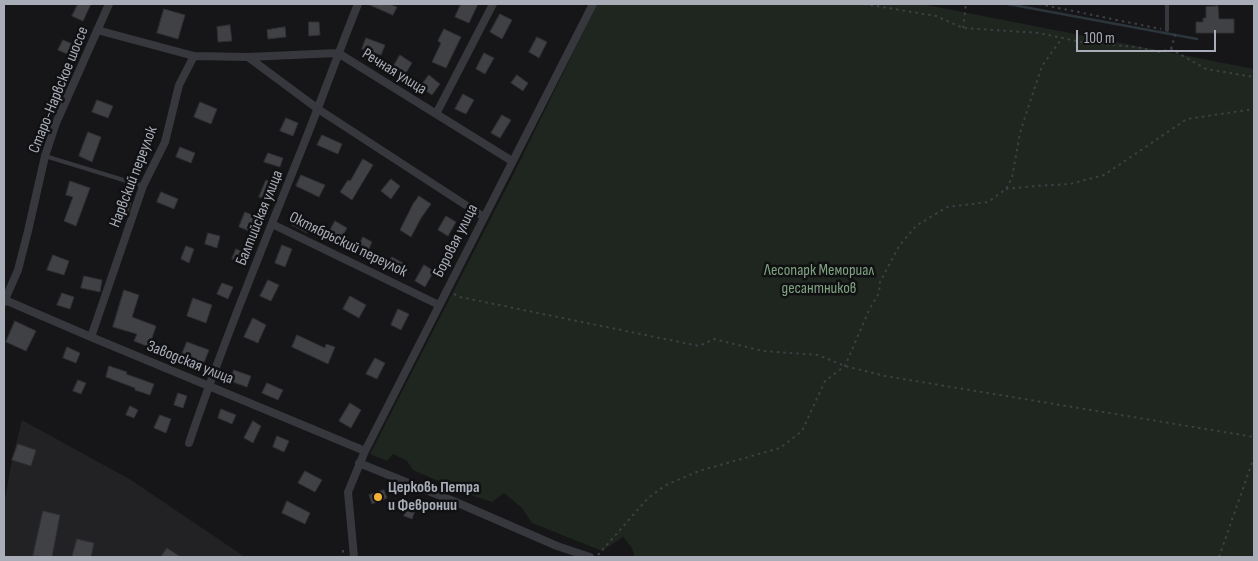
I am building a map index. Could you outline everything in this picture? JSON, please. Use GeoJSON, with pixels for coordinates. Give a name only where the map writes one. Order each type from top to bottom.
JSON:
{"type":"FeatureCollection","features":[{"type":"Feature","properties":{"kind":"street","name":"Старо-Нарвское шоссе"},"geometry":{"type":"LineString","coordinates":[[4,301],[18,270],[45,156],[56,123],[108,4]]}},
{"type":"Feature","properties":{"kind":"street","name":"Балтийская улица"},"geometry":{"type":"LineString","coordinates":[[189,443],[208,385],[358,4]]}},
{"type":"Feature","properties":{"kind":"street"},"geometry":{"type":"LineString","coordinates":[[436,114],[493,4]]}},
{"type":"Feature","properties":{"kind":"street","name":"Боровая улица"},"geometry":{"type":"LineString","coordinates":[[354,557],[348,492],[365,451],[593,4]]}},
{"type":"Feature","properties":{"kind":"street","name":"Речная улица"},"geometry":{"type":"LineString","coordinates":[[97,30],[194,56],[248,57],[338,53],[512,160]]}},
{"type":"Feature","properties":{"kind":"street","name":"Нарвский переулок"},"geometry":{"type":"LineString","coordinates":[[91,337],[143,186],[165,142],[179,85],[194,56]]}},
{"type":"Feature","properties":{"kind":"street"},"geometry":{"type":"LineString","coordinates":[[248,57],[318,109],[484,218]]}},
{"type":"Feature","properties":{"kind":"street","name":"Октябрьский переулок"},"geometry":{"type":"LineString","coordinates":[[272,224],[439,305]]}},
{"type":"Feature","properties":{"kind":"street","name":"Заводская улица"},"geometry":{"type":"LineString","coordinates":[[4,301],[365,451]]}},
{"type":"Feature","properties":{"kind":"street"},"geometry":{"type":"LineString","coordinates":[[360,463],[557,546],[590,557]]}},
{"type":"Feature","properties":{"kind":"lane"},"geometry":{"type":"LineString","coordinates":[[1167,4],[1167,30]]}},
{"type":"Feature","properties":{"kind":"lane"},"geometry":{"type":"LineString","coordinates":[[45,156],[143,186]]}},
{"type":"Feature","properties":{"kind":"path"},"geometry":{"type":"LineString","coordinates":[[864,4],[936,16],[963,28],[1039,33],[1081,42],[1136,47],[1159,52],[1170,49],[1206,69],[1254,77]]}},
{"type":"Feature","properties":{"kind":"path"},"geometry":{"type":"LineString","coordinates":[[963,28],[966,4]]}},
{"type":"Feature","properties":{"kind":"path"},"geometry":{"type":"LineString","coordinates":[[1039,4],[1167,30],[1175,35],[1170,49]]}},
{"type":"Feature","properties":{"kind":"path"},"geometry":{"type":"LineString","coordinates":[[596,557],[648,498],[666,485],[699,471],[780,448],[802,432],[825,381],[845,366],[869,310],[879,293],[880,282],[899,246],[916,226],[947,207],[988,202],[1006,189],[1012,178],[1022,126],[1042,66],[1062,38]]}},
{"type":"Feature","properties":{"kind":"path"},"geometry":{"type":"LineString","coordinates":[[1006,189],[1070,184],[1104,175],[1187,120],[1254,109]]}},
{"type":"Feature","properties":{"kind":"path"},"geometry":{"type":"LineString","coordinates":[[446,291],[460,297],[700,346],[714,339],[762,351],[818,355],[845,366],[885,376],[1254,437]]}},
{"type":"Feature","properties":{"kind":"path"},"geometry":{"type":"LineString","coordinates":[[1219,557],[1254,457]]}},
{"type":"Feature","properties":{"kind":"path"},"geometry":{"type":"LineString","coordinates":[[342,550],[343,557]]}},
{"type":"Feature","properties":{"kind":"shaded area"},"geometry":{"type":"Polygon","coordinates":[[[22,420],[131,480],[245,557],[4,557],[4,505],[22,420]]]}},
{"type":"Feature","properties":{"kind":"green space","name":"Лесопарк Мемориал десантников"},"geometry":{"type":"Polygon","coordinates":[[[597,4],[922,4],[1254,69],[1254,557],[635,557],[632,548],[623,537],[602,551],[532,523],[522,508],[504,493],[492,502],[413,470],[407,461],[393,454],[387,461],[370,454],[514,173],[597,4]]]}},
{"type":"Feature","properties":{"kind":"building"},"geometry":{"type":"Polygon","coordinates":[[[78,4],[91,4],[83,21],[72,16],[78,4]]]}},
{"type":"Feature","properties":{"kind":"building"},"geometry":{"type":"Polygon","coordinates":[[[368,4],[389,4],[397,7],[393,15],[368,4]]]}},
{"type":"Feature","properties":{"kind":"building"},"geometry":{"type":"Polygon","coordinates":[[[461,4],[478,4],[469,23],[455,17],[461,4]]]}},
{"type":"Feature","properties":{"kind":"building"},"geometry":{"type":"Polygon","coordinates":[[[1218,6],[1219,19],[1234,19],[1234,33],[1196,33],[1196,22],[1203,22],[1203,18],[1206,18],[1206,7],[1218,6]]]}},
{"type":"Feature","properties":{"kind":"building"},"geometry":{"type":"Polygon","coordinates":[[[164,9],[185,15],[178,39],[157,33],[164,9]]]}},
{"type":"Feature","properties":{"kind":"building"},"geometry":{"type":"Polygon","coordinates":[[[500,14],[512,20],[502,39],[490,32],[500,14]]]}},
{"type":"Feature","properties":{"kind":"building"},"geometry":{"type":"Polygon","coordinates":[[[309,22],[319,22],[320,35],[309,36],[309,22]]]}},
{"type":"Feature","properties":{"kind":"building"},"geometry":{"type":"Polygon","coordinates":[[[230,25],[232,41],[218,42],[217,27],[230,25]]]}},
{"type":"Feature","properties":{"kind":"building"},"geometry":{"type":"Polygon","coordinates":[[[285,27],[286,37],[268,39],[267,30],[285,27]]]}},
{"type":"Feature","properties":{"kind":"building"},"geometry":{"type":"Polygon","coordinates":[[[444,29],[461,37],[446,68],[432,62],[441,43],[438,41],[444,29]]]}},
{"type":"Feature","properties":{"kind":"building"},"geometry":{"type":"Polygon","coordinates":[[[537,37],[547,42],[539,58],[529,52],[537,37]]]}},
{"type":"Feature","properties":{"kind":"building"},"geometry":{"type":"Polygon","coordinates":[[[366,38],[385,45],[381,55],[362,49],[366,38]]]}},
{"type":"Feature","properties":{"kind":"building"},"geometry":{"type":"Polygon","coordinates":[[[63,40],[72,44],[67,54],[58,50],[63,40]]]}},
{"type":"Feature","properties":{"kind":"building"},"geometry":{"type":"Polygon","coordinates":[[[484,53],[494,58],[485,74],[476,69],[484,53]]]}},
{"type":"Feature","properties":{"kind":"building"},"geometry":{"type":"Polygon","coordinates":[[[400,55],[412,63],[404,76],[392,69],[400,55]]]}},
{"type":"Feature","properties":{"kind":"building"},"geometry":{"type":"Polygon","coordinates":[[[429,75],[440,84],[432,95],[420,87],[429,75]]]}},
{"type":"Feature","properties":{"kind":"building"},"geometry":{"type":"Polygon","coordinates":[[[517,75],[528,83],[523,91],[511,83],[517,75]]]}},
{"type":"Feature","properties":{"kind":"building"},"geometry":{"type":"Polygon","coordinates":[[[463,94],[474,100],[466,114],[455,109],[463,94]]]}},
{"type":"Feature","properties":{"kind":"building"},"geometry":{"type":"Polygon","coordinates":[[[97,100],[113,106],[108,118],[92,112],[97,100]]]}},
{"type":"Feature","properties":{"kind":"building"},"geometry":{"type":"Polygon","coordinates":[[[200,102],[217,109],[211,124],[194,117],[200,102]]]}},
{"type":"Feature","properties":{"kind":"building"},"geometry":{"type":"Polygon","coordinates":[[[502,115],[511,120],[500,138],[491,133],[502,115]]]}},
{"type":"Feature","properties":{"kind":"building"},"geometry":{"type":"Polygon","coordinates":[[[286,118],[298,123],[293,136],[280,131],[286,118]]]}},
{"type":"Feature","properties":{"kind":"building"},"geometry":{"type":"Polygon","coordinates":[[[88,132],[101,137],[92,162],[79,156],[88,132]]]}},
{"type":"Feature","properties":{"kind":"building"},"geometry":{"type":"Polygon","coordinates":[[[322,135],[342,144],[338,154],[317,145],[322,135]]]}},
{"type":"Feature","properties":{"kind":"building"},"geometry":{"type":"Polygon","coordinates":[[[180,147],[195,153],[191,163],[176,157],[180,147]]]}},
{"type":"Feature","properties":{"kind":"building"},"geometry":{"type":"Polygon","coordinates":[[[268,153],[283,158],[280,167],[264,162],[268,153]]]}},
{"type":"Feature","properties":{"kind":"building"},"geometry":{"type":"Polygon","coordinates":[[[363,159],[373,165],[352,200],[340,192],[348,180],[350,181],[363,159]]]}},
{"type":"Feature","properties":{"kind":"building"},"geometry":{"type":"Polygon","coordinates":[[[301,175],[325,185],[319,197],[296,186],[301,175]]]}},
{"type":"Feature","properties":{"kind":"building"},"geometry":{"type":"Polygon","coordinates":[[[391,179],[400,186],[391,199],[381,191],[391,179]]]}},
{"type":"Feature","properties":{"kind":"building"},"geometry":{"type":"Polygon","coordinates":[[[266,180],[274,183],[268,200],[259,197],[266,180]]]}},
{"type":"Feature","properties":{"kind":"building"},"geometry":{"type":"Polygon","coordinates":[[[70,181],[90,188],[76,226],[64,221],[73,197],[66,195],[70,181]]]}},
{"type":"Feature","properties":{"kind":"building"},"geometry":{"type":"Polygon","coordinates":[[[161,192],[178,199],[174,209],[157,202],[161,192]]]}},
{"type":"Feature","properties":{"kind":"building"},"geometry":{"type":"Polygon","coordinates":[[[419,196],[431,204],[411,237],[400,230],[419,196]]]}},
{"type":"Feature","properties":{"kind":"building"},"geometry":{"type":"Polygon","coordinates":[[[121,200],[131,203],[127,215],[118,212],[121,200]]]}},
{"type":"Feature","properties":{"kind":"building"},"geometry":{"type":"Polygon","coordinates":[[[245,212],[257,217],[252,232],[239,227],[245,212]]]}},
{"type":"Feature","properties":{"kind":"building"},"geometry":{"type":"Polygon","coordinates":[[[297,216],[312,224],[307,233],[292,225],[297,216]]]}},
{"type":"Feature","properties":{"kind":"building"},"geometry":{"type":"Polygon","coordinates":[[[446,216],[456,222],[448,236],[438,230],[446,216]]]}},
{"type":"Feature","properties":{"kind":"building"},"geometry":{"type":"Polygon","coordinates":[[[335,221],[347,228],[337,246],[325,240],[335,221]]]}},
{"type":"Feature","properties":{"kind":"building"},"geometry":{"type":"Polygon","coordinates":[[[208,233],[220,236],[217,248],[205,244],[208,233]]]}},
{"type":"Feature","properties":{"kind":"building"},"geometry":{"type":"Polygon","coordinates":[[[363,237],[372,242],[365,258],[355,253],[363,237]]]}},
{"type":"Feature","properties":{"kind":"building"},"geometry":{"type":"Polygon","coordinates":[[[282,245],[292,249],[285,267],[275,263],[282,245]]]}},
{"type":"Feature","properties":{"kind":"building"},"geometry":{"type":"Polygon","coordinates":[[[186,246],[194,249],[189,263],[181,259],[186,246]]]}},
{"type":"Feature","properties":{"kind":"building"},"geometry":{"type":"Polygon","coordinates":[[[236,249],[248,254],[243,264],[232,259],[236,249]]]}},
{"type":"Feature","properties":{"kind":"building"},"geometry":{"type":"Polygon","coordinates":[[[53,255],[69,261],[64,275],[47,270],[53,255]]]}},
{"type":"Feature","properties":{"kind":"building"},"geometry":{"type":"Polygon","coordinates":[[[392,257],[403,263],[399,271],[387,265],[392,257]]]}},
{"type":"Feature","properties":{"kind":"building"},"geometry":{"type":"Polygon","coordinates":[[[424,265],[434,271],[425,287],[415,281],[424,265]]]}},
{"type":"Feature","properties":{"kind":"building"},"geometry":{"type":"Polygon","coordinates":[[[84,276],[102,280],[100,292],[81,288],[84,276]]]}},
{"type":"Feature","properties":{"kind":"building"},"geometry":{"type":"Polygon","coordinates":[[[268,280],[279,285],[271,301],[260,296],[268,280]]]}},
{"type":"Feature","properties":{"kind":"building"},"geometry":{"type":"Polygon","coordinates":[[[222,283],[233,287],[228,299],[217,294],[222,283]]]}},
{"type":"Feature","properties":{"kind":"building"},"geometry":{"type":"Polygon","coordinates":[[[124,290],[139,295],[132,317],[156,326],[149,347],[134,341],[137,334],[113,327],[124,290]]]}},
{"type":"Feature","properties":{"kind":"building"},"geometry":{"type":"Polygon","coordinates":[[[62,293],[74,297],[70,309],[57,305],[62,293]]]}},
{"type":"Feature","properties":{"kind":"building"},"geometry":{"type":"Polygon","coordinates":[[[350,296],[366,305],[359,318],[343,309],[350,296]]]}},
{"type":"Feature","properties":{"kind":"building"},"geometry":{"type":"Polygon","coordinates":[[[193,298],[212,305],[206,323],[187,316],[193,298]]]}},
{"type":"Feature","properties":{"kind":"building"},"geometry":{"type":"Polygon","coordinates":[[[398,309],[409,314],[401,330],[391,325],[398,309]]]}},
{"type":"Feature","properties":{"kind":"building"},"geometry":{"type":"Polygon","coordinates":[[[253,318],[266,325],[258,343],[244,337],[253,318]]]}},
{"type":"Feature","properties":{"kind":"building"},"geometry":{"type":"Polygon","coordinates":[[[15,321],[36,331],[26,351],[6,342],[15,321]]]}},
{"type":"Feature","properties":{"kind":"building"},"geometry":{"type":"Polygon","coordinates":[[[297,335],[325,348],[326,344],[335,347],[328,364],[292,347],[297,335]]]}},
{"type":"Feature","properties":{"kind":"building"},"geometry":{"type":"Polygon","coordinates":[[[187,342],[209,350],[201,370],[179,361],[187,342]]]}},
{"type":"Feature","properties":{"kind":"building"},"geometry":{"type":"Polygon","coordinates":[[[67,347],[80,353],[76,363],[63,358],[67,347]]]}},
{"type":"Feature","properties":{"kind":"building"},"geometry":{"type":"Polygon","coordinates":[[[375,358],[385,363],[377,379],[366,374],[375,358]]]}},
{"type":"Feature","properties":{"kind":"building"},"geometry":{"type":"Polygon","coordinates":[[[109,366],[154,384],[150,395],[106,377],[109,366]]]}},
{"type":"Feature","properties":{"kind":"building"},"geometry":{"type":"Polygon","coordinates":[[[234,370],[251,376],[247,387],[230,381],[234,370]]]}},
{"type":"Feature","properties":{"kind":"building"},"geometry":{"type":"Polygon","coordinates":[[[78,380],[86,383],[81,394],[73,391],[78,380]]]}},
{"type":"Feature","properties":{"kind":"building"},"geometry":{"type":"Polygon","coordinates":[[[267,383],[283,390],[278,400],[262,393],[267,383]]]}},
{"type":"Feature","properties":{"kind":"building"},"geometry":{"type":"Polygon","coordinates":[[[178,393],[187,396],[183,408],[174,405],[178,393]]]}},
{"type":"Feature","properties":{"kind":"building"},"geometry":{"type":"Polygon","coordinates":[[[350,403],[361,410],[351,428],[339,421],[350,403]]]}},
{"type":"Feature","properties":{"kind":"building"},"geometry":{"type":"Polygon","coordinates":[[[130,406],[138,410],[134,418],[126,415],[130,406]]]}},
{"type":"Feature","properties":{"kind":"building"},"geometry":{"type":"Polygon","coordinates":[[[221,409],[236,415],[232,424],[218,418],[221,409]]]}},
{"type":"Feature","properties":{"kind":"building"},"geometry":{"type":"Polygon","coordinates":[[[160,415],[171,419],[166,433],[154,428],[160,415]]]}},
{"type":"Feature","properties":{"kind":"building"},"geometry":{"type":"Polygon","coordinates":[[[253,421],[261,426],[253,443],[244,438],[253,421]]]}},
{"type":"Feature","properties":{"kind":"building"},"geometry":{"type":"Polygon","coordinates":[[[277,436],[289,441],[284,452],[273,447],[277,436]]]}},
{"type":"Feature","properties":{"kind":"building"},"geometry":{"type":"Polygon","coordinates":[[[18,444],[36,450],[31,466],[12,460],[18,444]]]}},
{"type":"Feature","properties":{"kind":"building"},"geometry":{"type":"Polygon","coordinates":[[[305,471],[322,480],[315,492],[298,483],[305,471]]]}},
{"type":"Feature","properties":{"kind":"building","name":"Церковь Петра и Февронии"},"geometry":{"type":"Polygon","coordinates":[[[384,490],[387,498],[372,504],[369,495],[384,490]]]}},
{"type":"Feature","properties":{"kind":"building"},"geometry":{"type":"Polygon","coordinates":[[[287,501],[310,513],[305,524],[282,513],[287,501]]]}},
{"type":"Feature","properties":{"kind":"building"},"geometry":{"type":"Polygon","coordinates":[[[409,502],[417,505],[412,519],[404,516],[409,502]]]}},
{"type":"Feature","properties":{"kind":"building"},"geometry":{"type":"Polygon","coordinates":[[[43,511],[60,515],[52,557],[33,556],[43,511]]]}},
{"type":"Feature","properties":{"kind":"building"},"geometry":{"type":"Polygon","coordinates":[[[77,539],[94,543],[91,557],[72,557],[77,539]]]}},
{"type":"Feature","properties":{"kind":"building"},"geometry":{"type":"Polygon","coordinates":[[[167,548],[181,557],[161,557],[167,548]]]}},
{"type":"Feature","properties":{"kind":"waterway"},"geometry":{"type":"LineString","coordinates":[[1008,4],[1197,39]]}},
{"type":"Feature","properties":{"kind":"place","name":"Церковь Петра и Февронии"},"geometry":{"type":"Point","coordinates":[378,497]}}]}
